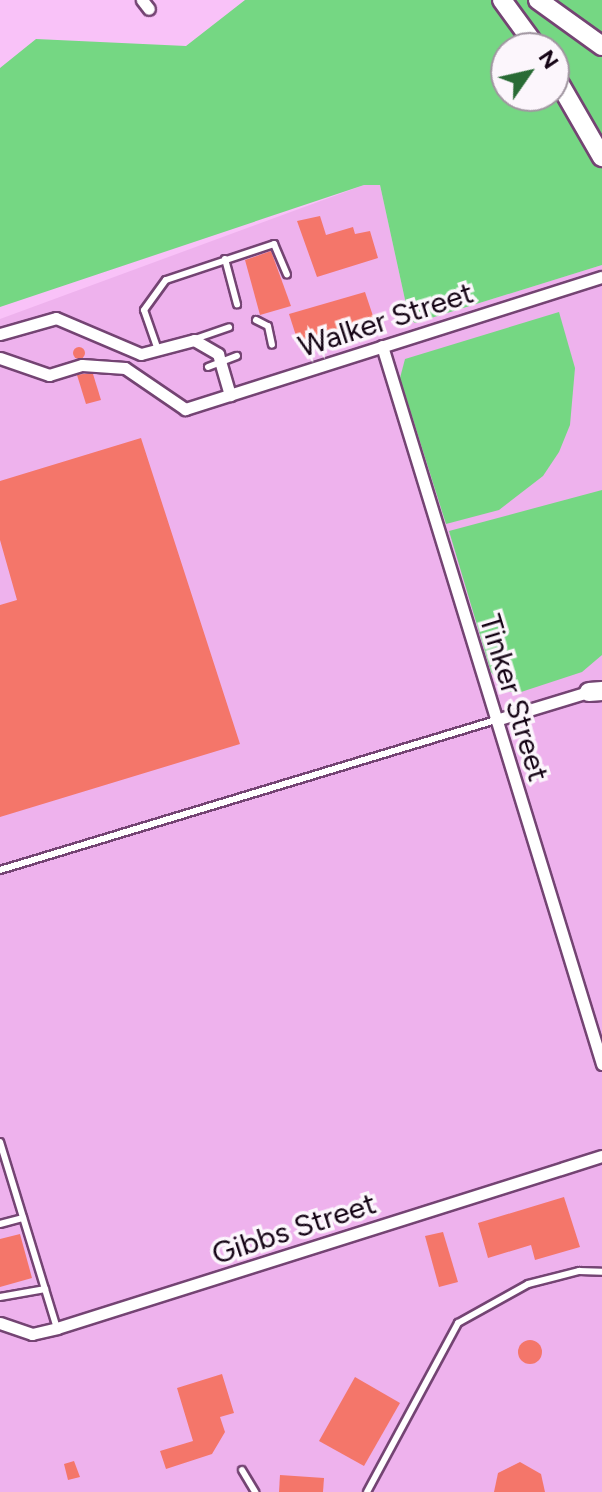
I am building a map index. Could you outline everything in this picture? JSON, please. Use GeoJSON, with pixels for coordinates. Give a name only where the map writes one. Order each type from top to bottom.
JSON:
{"type":"FeatureCollection","features":[{"type":"Feature","properties":{"kind":"main road"},"geometry":{"type":"LineString","coordinates":[[502,0],[525,32]]}},
{"type":"Feature","properties":{"kind":"main road"},"geometry":{"type":"LineString","coordinates":[[538,0],[602,46]]}},
{"type":"Feature","properties":{"kind":"main road"},"geometry":{"type":"LineString","coordinates":[[570,102],[602,157]]}},
{"type":"Feature","properties":{"kind":"street","name":"Walker Street"},"geometry":{"type":"LineString","coordinates":[[0,358],[49,375],[82,365],[125,368],[185,409],[602,277]]}},
{"type":"Feature","properties":{"kind":"street"},"geometry":{"type":"LineString","coordinates":[[0,334],[56,318],[134,352],[158,350],[194,340],[213,348],[222,363],[230,395]]}},
{"type":"Feature","properties":{"kind":"street","name":"Tinker Street"},"geometry":{"type":"LineString","coordinates":[[382,346],[602,1064]]}},
{"type":"Feature","properties":{"kind":"street"},"geometry":{"type":"LineString","coordinates":[[496,720],[598,690]]}},
{"type":"Feature","properties":{"kind":"street","name":"Gibbs Street"},"geometry":{"type":"LineString","coordinates":[[0,1323],[32,1334],[57,1328],[602,1156]]}},
{"type":"Feature","properties":{"kind":"lane"},"geometry":{"type":"LineString","coordinates":[[158,350],[146,302],[166,280],[274,244],[287,274]]}},
{"type":"Feature","properties":{"kind":"lane"},"geometry":{"type":"LineString","coordinates":[[225,259],[237,304]]}},
{"type":"Feature","properties":{"kind":"lane"},"geometry":{"type":"LineString","coordinates":[[256,320],[268,326],[272,345]]}},
{"type":"Feature","properties":{"kind":"lane"},"geometry":{"type":"LineString","coordinates":[[194,340],[229,327]]}},
{"type":"Feature","properties":{"kind":"lane"},"geometry":{"type":"LineString","coordinates":[[208,367],[237,356]]}},
{"type":"Feature","properties":{"kind":"lane"},"geometry":{"type":"LineString","coordinates":[[0,870],[496,720]]}},
{"type":"Feature","properties":{"kind":"lane"},"geometry":{"type":"LineString","coordinates":[[0,1142],[57,1328]]}},
{"type":"Feature","properties":{"kind":"lane"},"geometry":{"type":"LineString","coordinates":[[0,1224],[23,1218]]}},
{"type":"Feature","properties":{"kind":"lane"},"geometry":{"type":"LineString","coordinates":[[367,1492],[458,1323],[528,1284],[579,1271],[602,1272]]}},
{"type":"Feature","properties":{"kind":"lane"},"geometry":{"type":"LineString","coordinates":[[0,1297],[45,1289]]}},
{"type":"Feature","properties":{"kind":"lane"},"geometry":{"type":"LineString","coordinates":[[242,1470],[255,1492]]}},
{"type":"Feature","properties":{"kind":"shaded area"},"geometry":{"type":"Polygon","coordinates":[[[364,185],[380,185],[409,318],[415,323],[602,265],[602,1492],[0,1492],[0,319],[364,185]]]}},
{"type":"Feature","properties":{"kind":"green space"},"geometry":{"type":"Polygon","coordinates":[[[245,0],[602,0],[602,265],[415,323],[409,318],[380,185],[364,185],[0,307],[0,68],[36,39],[186,46],[245,0]]]}},
{"type":"Feature","properties":{"kind":"green space"},"geometry":{"type":"Polygon","coordinates":[[[559,312],[575,368],[570,425],[559,452],[543,476],[499,510],[446,524],[400,378],[405,359],[559,312]]]}},
{"type":"Feature","properties":{"kind":"green space"},"geometry":{"type":"Polygon","coordinates":[[[602,490],[602,655],[582,672],[518,693],[506,691],[491,672],[449,531],[602,490]]]}},
{"type":"Feature","properties":{"kind":"building"},"geometry":{"type":"Polygon","coordinates":[[[320,216],[326,235],[353,227],[355,234],[370,231],[378,258],[317,277],[297,221],[320,216]]]}},
{"type":"Feature","properties":{"kind":"building"},"geometry":{"type":"Polygon","coordinates":[[[271,251],[291,306],[260,315],[245,260],[271,251]]]}},
{"type":"Feature","properties":{"kind":"building"},"geometry":{"type":"Polygon","coordinates":[[[365,292],[374,319],[298,342],[289,314],[365,292]]]}},
{"type":"Feature","properties":{"kind":"building"},"geometry":{"type":"Polygon","coordinates":[[[79,347],[85,353],[79,359],[73,353],[79,347]]]}},
{"type":"Feature","properties":{"kind":"building"},"geometry":{"type":"Polygon","coordinates":[[[93,374],[101,400],[86,404],[77,375],[93,374]]]}},
{"type":"Feature","properties":{"kind":"building"},"geometry":{"type":"Polygon","coordinates":[[[141,438],[240,744],[0,817],[0,605],[17,600],[0,540],[0,481],[141,438]]]}},
{"type":"Feature","properties":{"kind":"building"},"geometry":{"type":"Polygon","coordinates":[[[564,1197],[580,1247],[535,1260],[531,1245],[488,1258],[478,1223],[564,1197]]]}},
{"type":"Feature","properties":{"kind":"building"},"geometry":{"type":"Polygon","coordinates":[[[443,1232],[458,1282],[439,1287],[425,1236],[443,1232]]]}},
{"type":"Feature","properties":{"kind":"building"},"geometry":{"type":"Polygon","coordinates":[[[20,1234],[32,1278],[0,1287],[0,1239],[20,1234]]]}},
{"type":"Feature","properties":{"kind":"building"},"geometry":{"type":"Polygon","coordinates":[[[530,1340],[539,1343],[542,1352],[539,1361],[530,1364],[521,1361],[518,1352],[521,1343],[530,1340]]]}},
{"type":"Feature","properties":{"kind":"building"},"geometry":{"type":"Polygon","coordinates":[[[222,1374],[234,1413],[220,1417],[225,1432],[212,1454],[166,1469],[160,1451],[193,1441],[177,1388],[222,1374]]]}},
{"type":"Feature","properties":{"kind":"building"},"geometry":{"type":"Polygon","coordinates":[[[355,1377],[400,1403],[364,1466],[319,1441],[355,1377]]]}},
{"type":"Feature","properties":{"kind":"building"},"geometry":{"type":"Polygon","coordinates":[[[74,1461],[80,1477],[68,1480],[64,1464],[74,1461]]]}},
{"type":"Feature","properties":{"kind":"building"},"geometry":{"type":"Polygon","coordinates":[[[520,1462],[541,1474],[545,1492],[494,1492],[498,1473],[520,1462]]]}},
{"type":"Feature","properties":{"kind":"building"},"geometry":{"type":"Polygon","coordinates":[[[280,1475],[324,1478],[323,1492],[279,1492],[280,1475]]]}}]}
